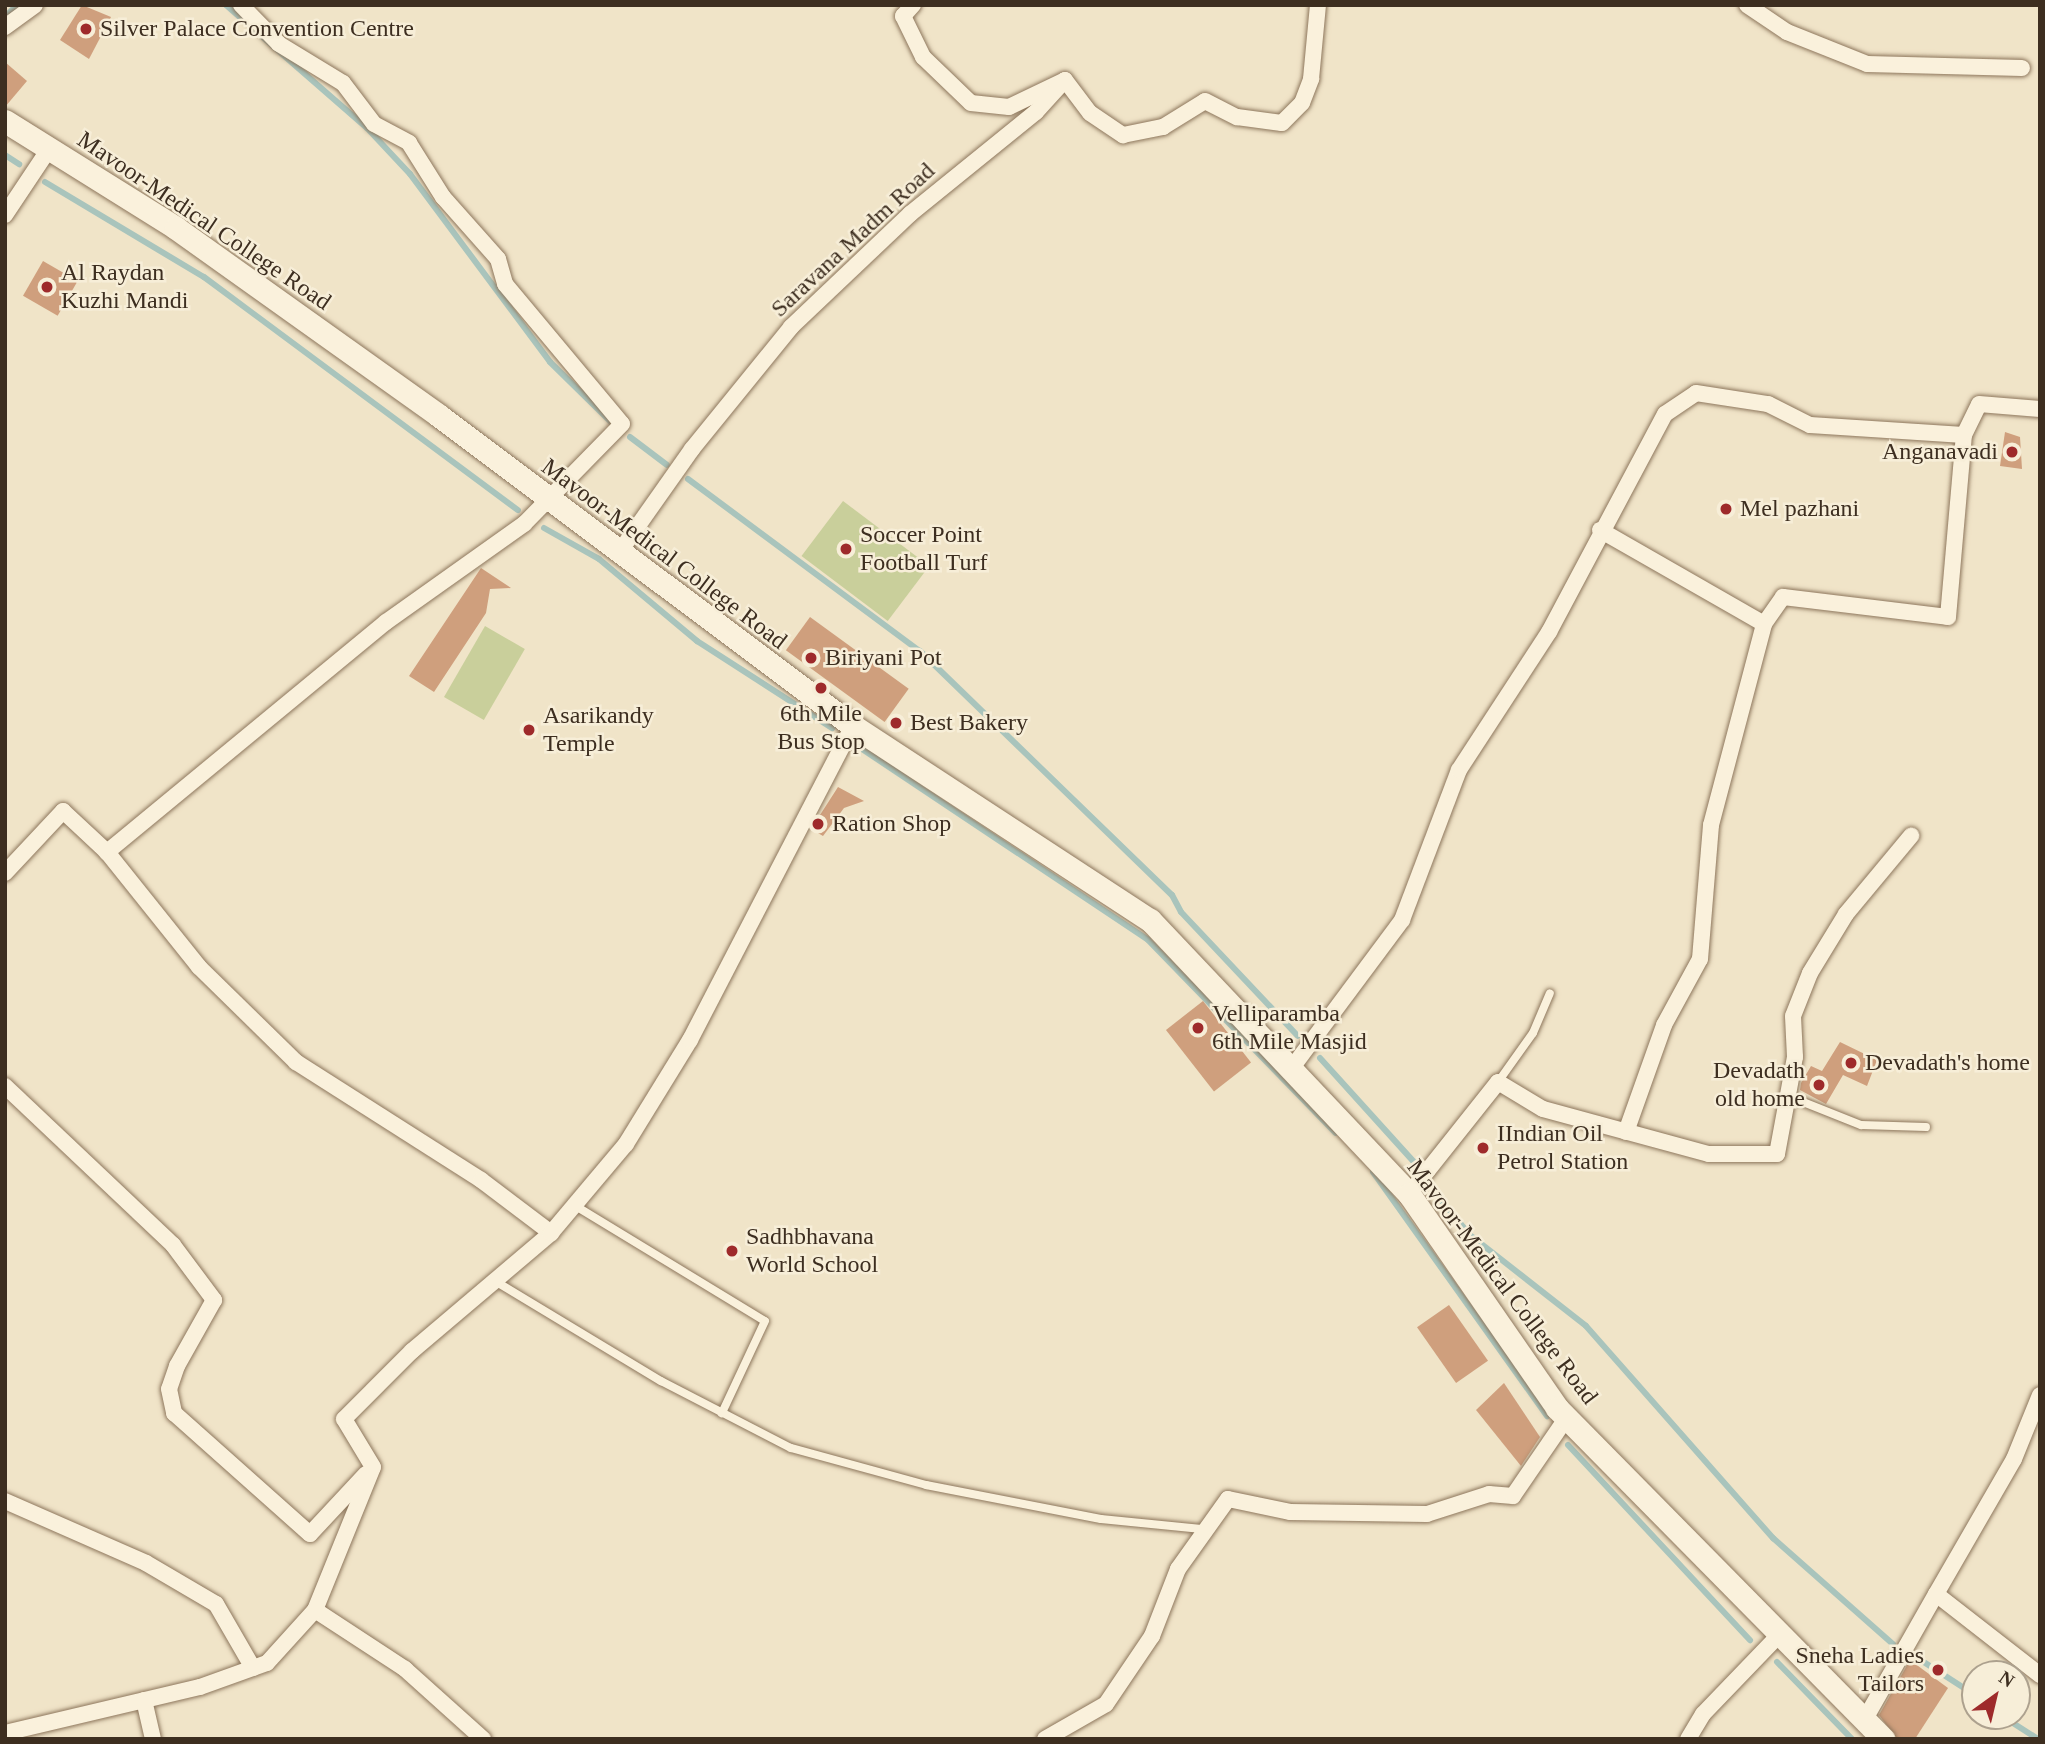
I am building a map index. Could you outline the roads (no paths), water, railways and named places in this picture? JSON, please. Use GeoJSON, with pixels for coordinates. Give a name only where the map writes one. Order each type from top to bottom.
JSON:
{"type":"FeatureCollection","features":[{"type":"Feature","properties":{"kind":"main road","name":"Mavoor-Medical College Road"},"geometry":{"type":"LineString","coordinates":[[5,121],[176,228],[853,726],[1150,920],[1409,1194],[1567,1418],[1883,1739]]}},
{"type":"Feature","properties":{"kind":"street"},"geometry":{"type":"LineString","coordinates":[[5,27],[34,5]]}},
{"type":"Feature","properties":{"kind":"street"},"geometry":{"type":"LineString","coordinates":[[107,852],[386,622],[551,502],[573,468],[603,449],[622,424],[505,284],[498,259],[443,197],[409,143],[374,124],[343,83],[279,44],[242,5]]}},
{"type":"Feature","properties":{"kind":"street"},"geometry":{"type":"LineString","coordinates":[[913,5],[903,16],[923,57],[971,103],[1009,107],[1065,80],[1090,113],[1123,135],[1163,127],[1205,101],[1237,117],[1282,123],[1302,103],[1311,79],[1318,5]]}},
{"type":"Feature","properties":{"kind":"street"},"geometry":{"type":"LineString","coordinates":[[1747,5],[1787,32],[1867,64],[2022,68]]}},
{"type":"Feature","properties":{"kind":"street","name":"Saravana Madm Road"},"geometry":{"type":"LineString","coordinates":[[618,554],[692,449],[791,327],[1065,80]]}},
{"type":"Feature","properties":{"kind":"street"},"geometry":{"type":"LineString","coordinates":[[5,215],[49,149]]}},
{"type":"Feature","properties":{"kind":"street"},"geometry":{"type":"LineString","coordinates":[[1291,1069],[1402,920],[1460,770],[1549,632],[1600,530],[1665,414],[1696,393],[1768,404],[1810,425],[1964,435]]}},
{"type":"Feature","properties":{"kind":"street"},"geometry":{"type":"LineString","coordinates":[[1626,1132],[1664,1025],[1700,959],[1711,825],[1764,624],[1783,597],[1948,617],[1964,435],[1979,404],[2040,409]]}},
{"type":"Feature","properties":{"kind":"street"},"geometry":{"type":"LineString","coordinates":[[1600,530],[1764,624]]}},
{"type":"Feature","properties":{"kind":"street"},"geometry":{"type":"LineString","coordinates":[[373,1467],[344,1419],[495,1280],[551,1233],[626,1144],[690,1040],[853,726]]}},
{"type":"Feature","properties":{"kind":"street"},"geometry":{"type":"LineString","coordinates":[[5,873],[63,811],[107,852],[199,967],[296,1062],[481,1180],[551,1233]]}},
{"type":"Feature","properties":{"kind":"street"},"geometry":{"type":"LineString","coordinates":[[1409,1194],[1498,1082],[1543,1109],[1709,1154],[1777,1154],[1788,1096],[1793,1016],[1810,973],[1846,914],[1911,836]]}},
{"type":"Feature","properties":{"kind":"street"},"geometry":{"type":"LineString","coordinates":[[5,1086],[173,1245],[215,1300],[177,1366],[169,1389],[174,1413],[310,1534],[373,1467]]}},
{"type":"Feature","properties":{"kind":"street"},"geometry":{"type":"LineString","coordinates":[[1865,1719],[2014,1459],[2040,1395]]}},
{"type":"Feature","properties":{"kind":"street"},"geometry":{"type":"LineString","coordinates":[[1045,1739],[1106,1704],[1152,1636],[1202,1529],[1228,1499],[1290,1512],[1427,1514],[1489,1494],[1513,1496],[1567,1418]]}},
{"type":"Feature","properties":{"kind":"street"},"geometry":{"type":"LineString","coordinates":[[5,1733],[144,1700],[267,1663],[314,1610],[373,1467]]}},
{"type":"Feature","properties":{"kind":"street"},"geometry":{"type":"LineString","coordinates":[[5,1501],[146,1563],[216,1604],[253,1668]]}},
{"type":"Feature","properties":{"kind":"street"},"geometry":{"type":"LineString","coordinates":[[1936,1594],[2040,1675]]}},
{"type":"Feature","properties":{"kind":"street"},"geometry":{"type":"LineString","coordinates":[[314,1610],[405,1669],[483,1739]]}},
{"type":"Feature","properties":{"kind":"street"},"geometry":{"type":"LineString","coordinates":[[1688,1739],[1703,1714],[1780,1633]]}},
{"type":"Feature","properties":{"kind":"street"},"geometry":{"type":"LineString","coordinates":[[144,1700],[153,1739]]}},
{"type":"Feature","properties":{"kind":"lane"},"geometry":{"type":"LineString","coordinates":[[1498,1082],[1533,1033],[1550,993]]}},
{"type":"Feature","properties":{"kind":"lane"},"geometry":{"type":"LineString","coordinates":[[1788,1096],[1861,1125],[1926,1127]]}},
{"type":"Feature","properties":{"kind":"lane"},"geometry":{"type":"LineString","coordinates":[[574,1205],[765,1321],[722,1413]]}},
{"type":"Feature","properties":{"kind":"lane"},"geometry":{"type":"LineString","coordinates":[[495,1280],[722,1413],[792,1448],[926,1485],[1101,1519],[1202,1529]]}},
{"type":"Feature","properties":{"kind":"waterway"},"geometry":{"type":"LineString","coordinates":[[5,17],[17,5]]}},
{"type":"Feature","properties":{"kind":"waterway"},"geometry":{"type":"LineString","coordinates":[[226,5],[367,128],[410,174],[550,362],[611,422]]}},
{"type":"Feature","properties":{"kind":"waterway"},"geometry":{"type":"LineString","coordinates":[[5,155],[19,164]]}},
{"type":"Feature","properties":{"kind":"waterway"},"geometry":{"type":"LineString","coordinates":[[45,182],[204,277],[518,510]]}},
{"type":"Feature","properties":{"kind":"waterway"},"geometry":{"type":"LineString","coordinates":[[630,437],[667,465]]}},
{"type":"Feature","properties":{"kind":"waterway"},"geometry":{"type":"LineString","coordinates":[[688,479],[920,651],[1172,895],[1181,912],[1298,1036]]}},
{"type":"Feature","properties":{"kind":"waterway"},"geometry":{"type":"LineString","coordinates":[[544,528],[599,559],[697,641],[832,728]]}},
{"type":"Feature","properties":{"kind":"waterway"},"geometry":{"type":"LineString","coordinates":[[856,745],[1148,940],[1336,1133]]}},
{"type":"Feature","properties":{"kind":"waterway"},"geometry":{"type":"LineString","coordinates":[[1320,1058],[1414,1162]]}},
{"type":"Feature","properties":{"kind":"waterway"},"geometry":{"type":"LineString","coordinates":[[1373,1172],[1547,1416]]}},
{"type":"Feature","properties":{"kind":"waterway"},"geometry":{"type":"LineString","coordinates":[[1433,1191],[1470,1235],[1586,1326],[1773,1538],[1893,1644]]}},
{"type":"Feature","properties":{"kind":"waterway"},"geometry":{"type":"LineString","coordinates":[[1568,1445],[1750,1640]]}},
{"type":"Feature","properties":{"kind":"waterway"},"geometry":{"type":"LineString","coordinates":[[1916,1657],[1961,1686]]}},
{"type":"Feature","properties":{"kind":"waterway"},"geometry":{"type":"LineString","coordinates":[[1777,1662],[1852,1739]]}},
{"type":"Feature","properties":{"kind":"waterway"},"geometry":{"type":"LineString","coordinates":[[2024,1730],[2038,1739]]}},
{"type":"Feature","properties":{"kind":"place","name":"Silver Palace Convention Centre"},"geometry":{"type":"Point","coordinates":[86,29]}},
{"type":"Feature","properties":{"kind":"place","name":"Al Raydan Kuzhi Mandi"},"geometry":{"type":"Point","coordinates":[47,287]}},
{"type":"Feature","properties":{"kind":"place","name":"Anganavadi"},"geometry":{"type":"Point","coordinates":[2012,452]}},
{"type":"Feature","properties":{"kind":"place","name":"Mel pazhani"},"geometry":{"type":"Point","coordinates":[1726,509]}},
{"type":"Feature","properties":{"kind":"place","name":"Soccer Point Football Turf"},"geometry":{"type":"Point","coordinates":[846,549]}},
{"type":"Feature","properties":{"kind":"place","name":"Biriyani Pot"},"geometry":{"type":"Point","coordinates":[811,658]}},
{"type":"Feature","properties":{"kind":"place","name":"6th Mile Bus Stop"},"geometry":{"type":"Point","coordinates":[821,688]}},
{"type":"Feature","properties":{"kind":"place","name":"Best Bakery"},"geometry":{"type":"Point","coordinates":[896,723]}},
{"type":"Feature","properties":{"kind":"place","name":"Asarikandy Temple"},"geometry":{"type":"Point","coordinates":[529,730]}},
{"type":"Feature","properties":{"kind":"place","name":"Ration Shop"},"geometry":{"type":"Point","coordinates":[818,824]}},
{"type":"Feature","properties":{"kind":"place","name":"Velliparamba 6th Mile Masjid"},"geometry":{"type":"Point","coordinates":[1198,1028]}},
{"type":"Feature","properties":{"kind":"place","name":"Devadath's home"},"geometry":{"type":"Point","coordinates":[1851,1063]}},
{"type":"Feature","properties":{"kind":"place","name":"Devadath old home"},"geometry":{"type":"Point","coordinates":[1819,1085]}},
{"type":"Feature","properties":{"kind":"place","name":"IIndian Oil Petrol Station"},"geometry":{"type":"Point","coordinates":[1483,1148]}},
{"type":"Feature","properties":{"kind":"place","name":"Sadhbhavana World School"},"geometry":{"type":"Point","coordinates":[732,1251]}},
{"type":"Feature","properties":{"kind":"place","name":"Sneha Ladies Tailors"},"geometry":{"type":"Point","coordinates":[1938,1670]}}]}
